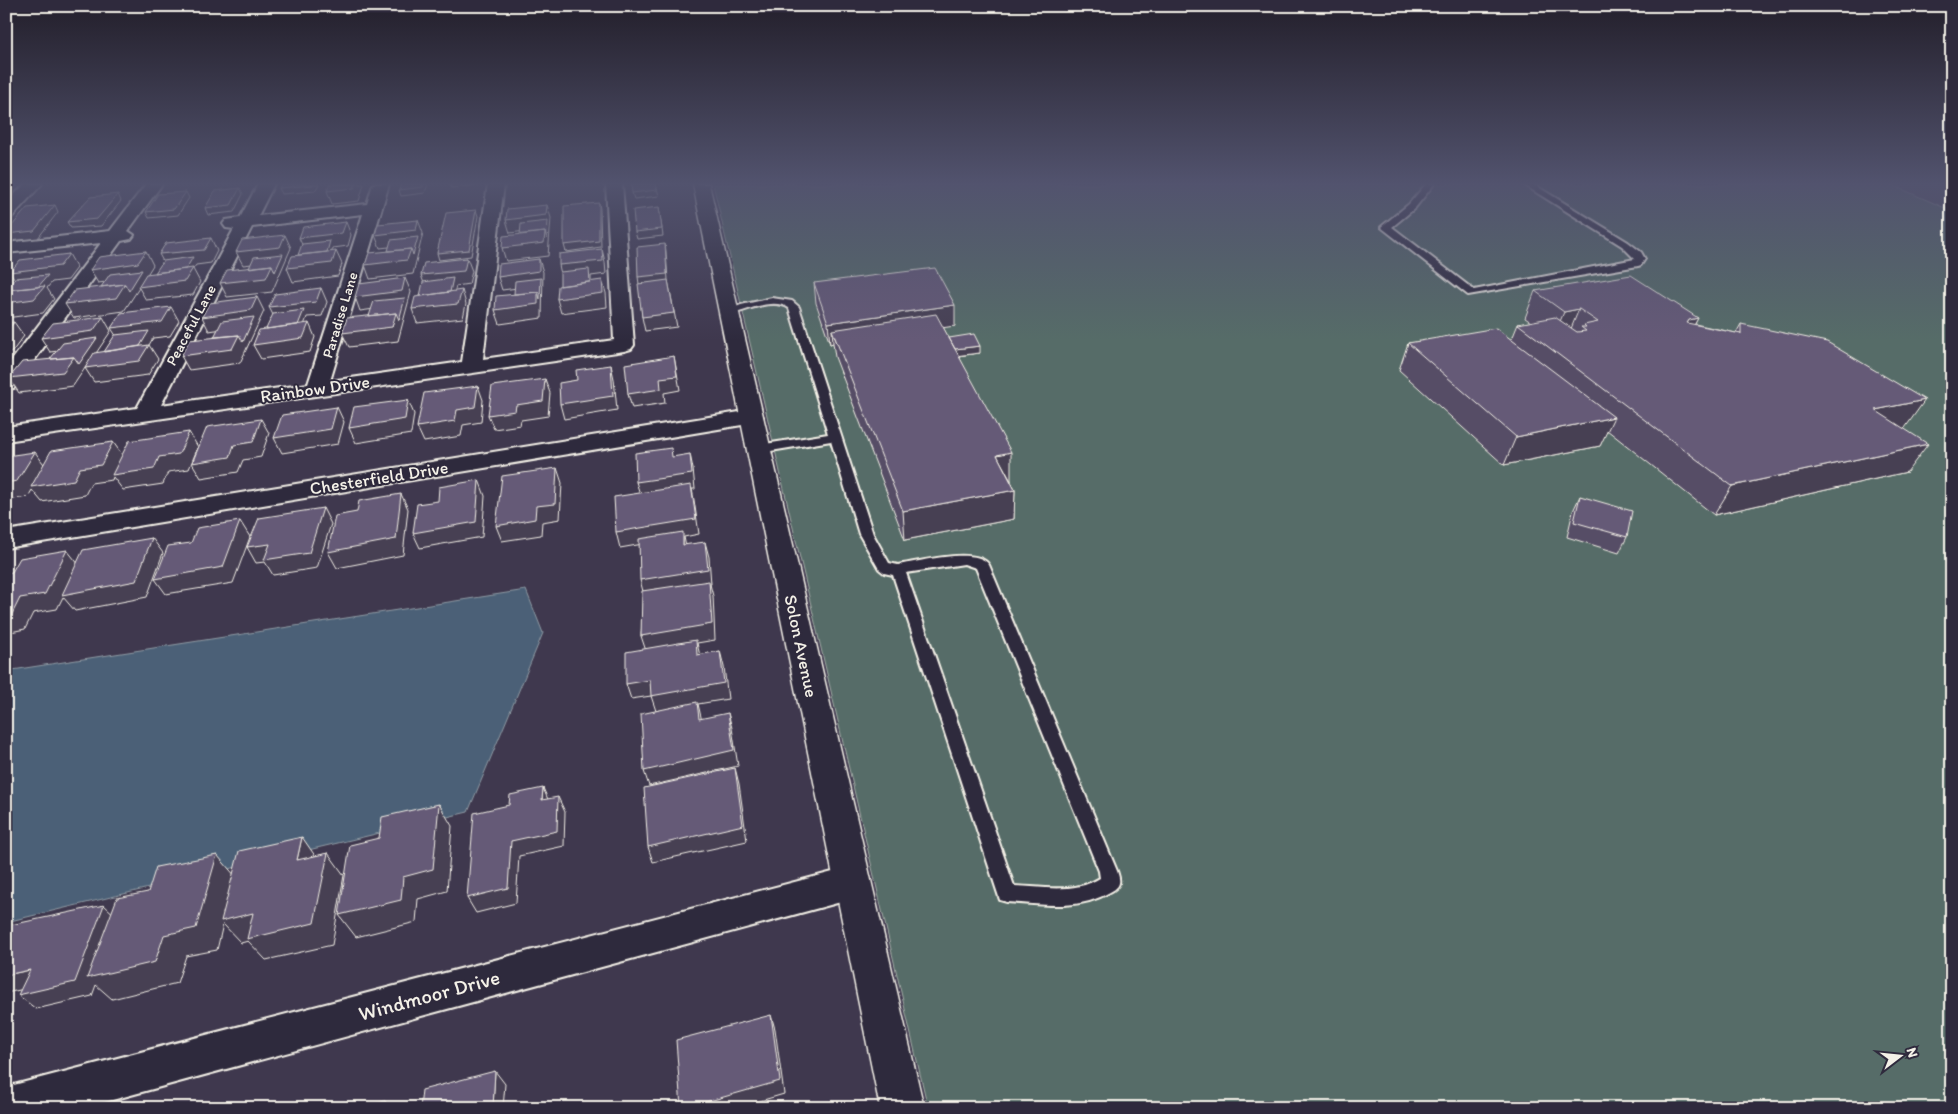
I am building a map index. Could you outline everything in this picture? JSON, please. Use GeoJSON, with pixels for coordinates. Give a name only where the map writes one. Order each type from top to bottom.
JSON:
{"type":"FeatureCollection","features":[{"type":"Feature","properties":{"kind":"street"},"geometry":{"type":"LineString","coordinates":[[6,248],[122,236]]}},
{"type":"Feature","properties":{"kind":"street"},"geometry":{"type":"LineString","coordinates":[[6,383],[122,236]]}},
{"type":"Feature","properties":{"kind":"street","name":"Peaceful Lane"},"geometry":{"type":"LineString","coordinates":[[145,414],[238,236]]}},
{"type":"Feature","properties":{"kind":"street","name":"Paradise Lane"},"geometry":{"type":"LineString","coordinates":[[317,389],[364,236]]}},
{"type":"Feature","properties":{"kind":"street"},"geometry":{"type":"LineString","coordinates":[[472,367],[489,236]]}},
{"type":"Feature","properties":{"kind":"street","name":"Rainbow Drive"},"geometry":{"type":"LineString","coordinates":[[6,434],[624,345],[617,236]]}},
{"type":"Feature","properties":{"kind":"street","name":"Solon Avenue"},"geometry":{"type":"LineString","coordinates":[[712,236],[902,1108]]}},
{"type":"Feature","properties":{"kind":"street","name":"Chesterfield Drive"},"geometry":{"type":"LineString","coordinates":[[6,540],[752,417]]}},
{"type":"Feature","properties":{"kind":"street","name":"Windmoor Drive"},"geometry":{"type":"LineString","coordinates":[[6,1108],[852,883]]}},
{"type":"Feature","properties":{"kind":"lane"},"geometry":{"type":"LineString","coordinates":[[1398,236],[1472,293],[1638,263],[1640,259],[1638,254],[1612,236]]}},
{"type":"Feature","properties":{"kind":"lane"},"geometry":{"type":"LineString","coordinates":[[729,312],[764,303],[784,301],[792,304],[866,534],[884,566],[889,570],[898,570],[965,559],[982,565],[1108,871],[1110,882],[1101,889],[1082,896],[1007,894],[898,570]]}},
{"type":"Feature","properties":{"kind":"lane"},"geometry":{"type":"LineString","coordinates":[[759,449],[835,437]]}},
{"type":"Feature","properties":{"kind":"green space"},"geometry":{"type":"Polygon","coordinates":[[[725,236],[1952,236],[1952,1108],[928,1108],[725,236]]]}},
{"type":"Feature","properties":{"kind":"water"},"geometry":{"type":"Polygon","coordinates":[[[526,590],[543,633],[468,812],[6,922],[6,671],[526,590]]]}},
{"type":"Feature","properties":{"kind":"building"},"geometry":{"type":"Polygon","coordinates":[[[285,236],[280,247],[236,252],[242,240],[285,236]]]}},
{"type":"Feature","properties":{"kind":"building"},"geometry":{"type":"Polygon","coordinates":[[[300,236],[316,236],[299,238],[300,236]]]}},
{"type":"Feature","properties":{"kind":"building"},"geometry":{"type":"Polygon","coordinates":[[[441,236],[471,236],[469,250],[437,253],[441,236]]]}},
{"type":"Feature","properties":{"kind":"building"},"geometry":{"type":"Polygon","coordinates":[[[503,236],[545,236],[544,243],[502,248],[503,236]]]}},
{"type":"Feature","properties":{"kind":"building"},"geometry":{"type":"Polygon","coordinates":[[[564,236],[599,236],[599,241],[564,245],[564,236]]]}},
{"type":"Feature","properties":{"kind":"building"},"geometry":{"type":"Polygon","coordinates":[[[418,237],[413,255],[411,249],[388,251],[391,240],[418,237]]]}},
{"type":"Feature","properties":{"kind":"building"},"geometry":{"type":"Polygon","coordinates":[[[211,238],[204,250],[159,254],[166,243],[211,238]]]}},
{"type":"Feature","properties":{"kind":"building"},"geometry":{"type":"Polygon","coordinates":[[[330,241],[327,252],[298,255],[302,244],[330,241]]]}},
{"type":"Feature","properties":{"kind":"building"},"geometry":{"type":"Polygon","coordinates":[[[665,244],[667,274],[638,277],[637,247],[665,244]]]}},
{"type":"Feature","properties":{"kind":"building"},"geometry":{"type":"Polygon","coordinates":[[[411,249],[407,260],[365,265],[369,253],[411,249]]]}},
{"type":"Feature","properties":{"kind":"building"},"geometry":{"type":"Polygon","coordinates":[[[602,249],[603,261],[559,265],[559,254],[602,249]]]}},
{"type":"Feature","properties":{"kind":"building"},"geometry":{"type":"Polygon","coordinates":[[[146,251],[138,263],[90,270],[99,257],[146,251]]]}},
{"type":"Feature","properties":{"kind":"building"},"geometry":{"type":"Polygon","coordinates":[[[336,251],[332,263],[287,268],[292,256],[336,251]]]}},
{"type":"Feature","properties":{"kind":"building"},"geometry":{"type":"Polygon","coordinates":[[[69,254],[60,266],[10,272],[20,260],[69,254]]]}},
{"type":"Feature","properties":{"kind":"building"},"geometry":{"type":"Polygon","coordinates":[[[283,254],[275,272],[272,265],[249,268],[254,257],[283,254]]]}},
{"type":"Feature","properties":{"kind":"building"},"geometry":{"type":"Polygon","coordinates":[[[193,257],[186,269],[155,273],[163,261],[193,257]]]}},
{"type":"Feature","properties":{"kind":"building"},"geometry":{"type":"Polygon","coordinates":[[[467,258],[464,271],[421,275],[424,263],[467,258]]]}},
{"type":"Feature","properties":{"kind":"building"},"geometry":{"type":"Polygon","coordinates":[[[539,259],[539,271],[498,277],[499,264],[539,259]]]}},
{"type":"Feature","properties":{"kind":"building"},"geometry":{"type":"Polygon","coordinates":[[[272,265],[266,278],[220,283],[227,270],[272,265]]]}},
{"type":"Feature","properties":{"kind":"building"},"geometry":{"type":"Polygon","coordinates":[[[193,268],[185,281],[138,287],[146,274],[193,268]]]}},
{"type":"Feature","properties":{"kind":"building"},"geometry":{"type":"Polygon","coordinates":[[[935,268],[955,305],[828,323],[814,283],[935,268]]]}},
{"type":"Feature","properties":{"kind":"building"},"geometry":{"type":"Polygon","coordinates":[[[589,269],[590,282],[560,286],[560,272],[589,269]]]}},
{"type":"Feature","properties":{"kind":"building"},"geometry":{"type":"Polygon","coordinates":[[[142,270],[129,291],[125,284],[101,287],[110,274],[142,270]]]}},
{"type":"Feature","properties":{"kind":"building"},"geometry":{"type":"Polygon","coordinates":[[[48,275],[38,287],[6,290],[15,278],[48,275]]]}},
{"type":"Feature","properties":{"kind":"building"},"geometry":{"type":"Polygon","coordinates":[[[1631,275],[1698,318],[1689,320],[1687,323],[1741,334],[1741,324],[1827,342],[1925,400],[1875,410],[1928,444],[1732,486],[1518,324],[1555,317],[1577,332],[1586,331],[1581,327],[1598,322],[1579,309],[1564,312],[1535,291],[1631,275]]]}},
{"type":"Feature","properties":{"kind":"building"},"geometry":{"type":"Polygon","coordinates":[[[405,278],[402,291],[355,297],[359,284],[405,278]]]}},
{"type":"Feature","properties":{"kind":"building"},"geometry":{"type":"Polygon","coordinates":[[[453,278],[450,292],[420,296],[423,282],[453,278]]]}},
{"type":"Feature","properties":{"kind":"building"},"geometry":{"type":"Polygon","coordinates":[[[541,278],[540,299],[538,292],[514,294],[515,281],[541,278]]]}},
{"type":"Feature","properties":{"kind":"building"},"geometry":{"type":"Polygon","coordinates":[[[602,280],[603,293],[557,299],[558,286],[602,280]]]}},
{"type":"Feature","properties":{"kind":"building"},"geometry":{"type":"Polygon","coordinates":[[[668,280],[674,313],[642,317],[638,284],[668,280]]]}},
{"type":"Feature","properties":{"kind":"building"},"geometry":{"type":"Polygon","coordinates":[[[125,284],[116,298],[65,304],[75,290],[125,284]]]}},
{"type":"Feature","properties":{"kind":"building"},"geometry":{"type":"Polygon","coordinates":[[[45,286],[34,299],[6,303],[6,290],[45,286]]]}},
{"type":"Feature","properties":{"kind":"building"},"geometry":{"type":"Polygon","coordinates":[[[321,288],[316,302],[269,307],[275,294],[321,288]]]}},
{"type":"Feature","properties":{"kind":"building"},"geometry":{"type":"Polygon","coordinates":[[[462,290],[458,304],[412,309],[415,297],[462,290]]]}},
{"type":"Feature","properties":{"kind":"building"},"geometry":{"type":"Polygon","coordinates":[[[538,292],[538,304],[495,310],[496,296],[538,292]]]}},
{"type":"Feature","properties":{"kind":"building"},"geometry":{"type":"Polygon","coordinates":[[[257,297],[251,310],[202,317],[209,303],[257,297]]]}},
{"type":"Feature","properties":{"kind":"building"},"geometry":{"type":"Polygon","coordinates":[[[405,298],[399,320],[396,313],[369,316],[374,301],[405,298]]]}},
{"type":"Feature","properties":{"kind":"building"},"geometry":{"type":"Polygon","coordinates":[[[171,307],[162,322],[111,328],[121,313],[171,307]]]}},
{"type":"Feature","properties":{"kind":"building"},"geometry":{"type":"Polygon","coordinates":[[[304,310],[298,325],[266,329],[273,314],[304,310]]]}},
{"type":"Feature","properties":{"kind":"building"},"geometry":{"type":"Polygon","coordinates":[[[396,313],[392,327],[342,333],[347,318],[396,313]]]}},
{"type":"Feature","properties":{"kind":"building"},"geometry":{"type":"Polygon","coordinates":[[[936,314],[1011,452],[997,455],[1015,490],[903,511],[832,330],[936,314]]]}},
{"type":"Feature","properties":{"kind":"building"},"geometry":{"type":"Polygon","coordinates":[[[103,317],[93,331],[41,338],[53,323],[103,317]]]}},
{"type":"Feature","properties":{"kind":"building"},"geometry":{"type":"Polygon","coordinates":[[[254,317],[243,342],[239,335],[214,337],[222,321],[254,317]]]}},
{"type":"Feature","properties":{"kind":"building"},"geometry":{"type":"Polygon","coordinates":[[[14,322],[6,332],[6,323],[14,322]]]}},
{"type":"Feature","properties":{"kind":"building"},"geometry":{"type":"Polygon","coordinates":[[[309,323],[303,338],[253,345],[259,330],[309,323]]]}},
{"type":"Feature","properties":{"kind":"building"},"geometry":{"type":"Polygon","coordinates":[[[1496,328],[1614,417],[1516,437],[1408,343],[1496,328]]]}},
{"type":"Feature","properties":{"kind":"building"},"geometry":{"type":"Polygon","coordinates":[[[149,331],[140,346],[104,352],[115,335],[149,331]]]}},
{"type":"Feature","properties":{"kind":"building"},"geometry":{"type":"Polygon","coordinates":[[[974,334],[980,346],[955,349],[949,338],[974,334]]]}},
{"type":"Feature","properties":{"kind":"building"},"geometry":{"type":"Polygon","coordinates":[[[239,335],[232,349],[181,356],[189,340],[239,335]]]}},
{"type":"Feature","properties":{"kind":"building"},"geometry":{"type":"Polygon","coordinates":[[[97,338],[79,364],[74,357],[50,359],[63,343],[97,338]]]}},
{"type":"Feature","properties":{"kind":"building"},"geometry":{"type":"Polygon","coordinates":[[[149,345],[139,361],[85,368],[94,353],[149,345]]]}},
{"type":"Feature","properties":{"kind":"building"},"geometry":{"type":"Polygon","coordinates":[[[674,356],[677,376],[660,378],[661,389],[628,394],[625,364],[674,356]]]}},
{"type":"Feature","properties":{"kind":"building"},"geometry":{"type":"Polygon","coordinates":[[[74,357],[63,372],[9,378],[22,362],[74,357]]]}},
{"type":"Feature","properties":{"kind":"building"},"geometry":{"type":"Polygon","coordinates":[[[611,365],[613,396],[560,404],[559,383],[577,380],[576,370],[611,365]]]}},
{"type":"Feature","properties":{"kind":"building"},"geometry":{"type":"Polygon","coordinates":[[[545,379],[543,401],[516,405],[515,411],[488,415],[492,386],[545,379]]]}},
{"type":"Feature","properties":{"kind":"building"},"geometry":{"type":"Polygon","coordinates":[[[478,386],[475,407],[457,410],[455,421],[417,427],[424,393],[478,386]]]}},
{"type":"Feature","properties":{"kind":"building"},"geometry":{"type":"Polygon","coordinates":[[[408,400],[405,419],[349,428],[354,407],[408,400]]]}},
{"type":"Feature","properties":{"kind":"building"},"geometry":{"type":"Polygon","coordinates":[[[337,407],[331,429],[274,438],[282,415],[337,407]]]}},
{"type":"Feature","properties":{"kind":"building"},"geometry":{"type":"Polygon","coordinates":[[[261,419],[253,442],[234,445],[230,457],[192,463],[207,427],[261,419]]]}},
{"type":"Feature","properties":{"kind":"building"},"geometry":{"type":"Polygon","coordinates":[[[189,432],[179,454],[159,457],[154,469],[112,475],[129,441],[189,432]]]}},
{"type":"Feature","properties":{"kind":"building"},"geometry":{"type":"Polygon","coordinates":[[[113,442],[101,465],[80,468],[74,480],[31,487],[51,451],[113,442]]]}},
{"type":"Feature","properties":{"kind":"building"},"geometry":{"type":"Polygon","coordinates":[[[671,448],[672,457],[690,454],[692,474],[636,482],[635,453],[671,448]]]}},
{"type":"Feature","properties":{"kind":"building"},"geometry":{"type":"Polygon","coordinates":[[[35,452],[17,481],[6,483],[6,456],[35,452]]]}},
{"type":"Feature","properties":{"kind":"building"},"geometry":{"type":"Polygon","coordinates":[[[557,468],[555,504],[536,506],[535,519],[496,526],[502,476],[557,468]]]}},
{"type":"Feature","properties":{"kind":"building"},"geometry":{"type":"Polygon","coordinates":[[[479,480],[476,522],[413,533],[417,504],[438,501],[439,487],[479,480]]]}},
{"type":"Feature","properties":{"kind":"building"},"geometry":{"type":"Polygon","coordinates":[[[691,485],[696,519],[616,532],[614,497],[691,485]]]}},
{"type":"Feature","properties":{"kind":"building"},"geometry":{"type":"Polygon","coordinates":[[[401,494],[396,539],[328,552],[335,516],[357,512],[359,501],[401,494]]]}},
{"type":"Feature","properties":{"kind":"building"},"geometry":{"type":"Polygon","coordinates":[[[1580,496],[1632,511],[1627,537],[1574,522],[1580,496]]]}},
{"type":"Feature","properties":{"kind":"building"},"geometry":{"type":"Polygon","coordinates":[[[323,508],[309,553],[264,560],[270,544],[247,547],[259,518],[323,508]]]}},
{"type":"Feature","properties":{"kind":"building"},"geometry":{"type":"Polygon","coordinates":[[[240,521],[223,567],[155,579],[168,546],[191,543],[197,528],[240,521]]]}},
{"type":"Feature","properties":{"kind":"building"},"geometry":{"type":"Polygon","coordinates":[[[683,532],[683,545],[705,542],[708,569],[640,580],[639,539],[683,532]]]}},
{"type":"Feature","properties":{"kind":"building"},"geometry":{"type":"Polygon","coordinates":[[[152,538],[136,581],[62,595],[83,550],[152,538]]]}},
{"type":"Feature","properties":{"kind":"building"},"geometry":{"type":"Polygon","coordinates":[[[67,550],[45,594],[20,598],[12,614],[6,615],[6,573],[12,572],[20,558],[67,550]]]}},
{"type":"Feature","properties":{"kind":"building"},"geometry":{"type":"Polygon","coordinates":[[[709,581],[712,624],[641,636],[642,591],[709,581]]]}},
{"type":"Feature","properties":{"kind":"building"},"geometry":{"type":"Polygon","coordinates":[[[696,640],[697,655],[720,651],[724,683],[651,696],[650,680],[626,684],[626,652],[696,640]]]}},
{"type":"Feature","properties":{"kind":"building"},"geometry":{"type":"Polygon","coordinates":[[[697,702],[699,719],[728,713],[734,750],[644,771],[641,714],[697,702]]]}},
{"type":"Feature","properties":{"kind":"building"},"geometry":{"type":"Polygon","coordinates":[[[735,768],[743,825],[648,847],[644,788],[735,768]]]}},
{"type":"Feature","properties":{"kind":"building"},"geometry":{"type":"Polygon","coordinates":[[[543,788],[542,800],[558,797],[557,831],[511,841],[508,888],[467,898],[474,813],[509,805],[510,795],[543,788]]]}},
{"type":"Feature","properties":{"kind":"building"},"geometry":{"type":"Polygon","coordinates":[[[439,804],[433,869],[403,877],[401,900],[339,915],[350,845],[379,838],[382,817],[439,804]]]}},
{"type":"Feature","properties":{"kind":"building"},"geometry":{"type":"Polygon","coordinates":[[[302,837],[297,860],[328,853],[314,923],[247,939],[253,913],[221,921],[239,851],[302,837]]]}},
{"type":"Feature","properties":{"kind":"building"},"geometry":{"type":"Polygon","coordinates":[[[217,855],[196,928],[164,935],[155,962],[87,978],[117,898],[148,892],[156,867],[217,855]]]}},
{"type":"Feature","properties":{"kind":"building"},"geometry":{"type":"Polygon","coordinates":[[[104,905],[75,982],[18,995],[30,970],[6,975],[6,926],[104,905]]]}},
{"type":"Feature","properties":{"kind":"building"},"geometry":{"type":"Polygon","coordinates":[[[771,1015],[780,1081],[681,1108],[676,1040],[771,1015]]]}},
{"type":"Feature","properties":{"kind":"building"},"geometry":{"type":"Polygon","coordinates":[[[495,1071],[493,1108],[420,1108],[422,1090],[495,1071]]]}},
{"type":"Feature","properties":{"kind":"building"},"geometry":{"type":"Polygon","coordinates":[[[385,1101],[385,1108],[360,1108],[385,1101]]]}}]}
